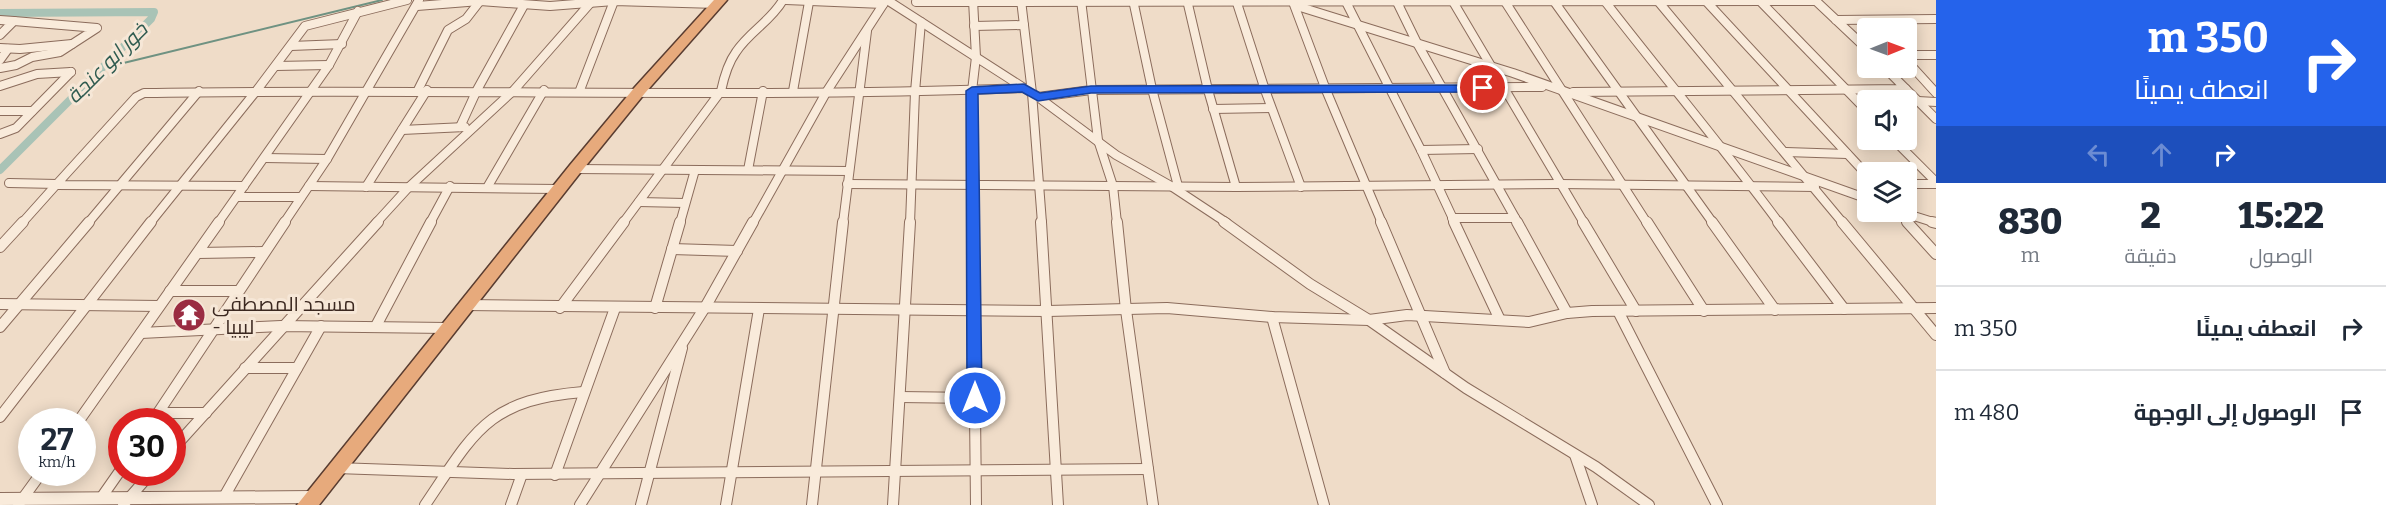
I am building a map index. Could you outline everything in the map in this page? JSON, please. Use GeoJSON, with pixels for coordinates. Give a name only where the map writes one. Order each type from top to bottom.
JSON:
{"type":"FeatureCollection","features":[{"type":"Feature","properties":{"kind":"highway"},"geometry":{"type":"LineString","coordinates":[[310,501],[575,169],[640,90],[719,2]]}},
{"type":"Feature","properties":{"kind":"street"},"geometry":{"type":"LineString","coordinates":[[0,417],[308,24],[407,0]]}},
{"type":"Feature","properties":{"kind":"street"},"geometry":{"type":"LineString","coordinates":[[560,308],[721,91],[725,69],[731,58],[744,41],[766,24],[784,0],[885,1],[1031,93],[1116,155],[1174,186],[1310,284],[1369,320],[1445,374],[1575,454],[1649,505]]}},
{"type":"Feature","properties":{"kind":"street"},"geometry":{"type":"LineString","coordinates":[[1658,0],[1936,335]]}},
{"type":"Feature","properties":{"kind":"street"},"geometry":{"type":"LineString","coordinates":[[1706,0],[1857,164]]}},
{"type":"Feature","properties":{"kind":"street"},"geometry":{"type":"LineString","coordinates":[[1760,0],[1857,101]]}},
{"type":"Feature","properties":{"kind":"street"},"geometry":{"type":"LineString","coordinates":[[161,408],[327,159],[418,3],[480,1],[563,6],[592,1],[719,2]]}},
{"type":"Feature","properties":{"kind":"street"},"geometry":{"type":"LineString","coordinates":[[366,187],[402,130],[448,30],[466,19],[480,1]]}},
{"type":"Feature","properties":{"kind":"street"},"geometry":{"type":"LineString","coordinates":[[186,435],[281,326],[408,188],[514,90],[592,1]]}},
{"type":"Feature","properties":{"kind":"street"},"geometry":{"type":"LineString","coordinates":[[580,90],[614,1]]}},
{"type":"Feature","properties":{"kind":"street"},"geometry":{"type":"LineString","coordinates":[[580,505],[704,309],[827,91],[885,1]]}},
{"type":"Feature","properties":{"kind":"street"},"geometry":{"type":"LineString","coordinates":[[893,505],[912,185],[916,1],[1816,1],[1857,40]]}},
{"type":"Feature","properties":{"kind":"street"},"geometry":{"type":"LineString","coordinates":[[973,1],[976,57],[972,91],[976,505]]}},
{"type":"Feature","properties":{"kind":"street"},"geometry":{"type":"LineString","coordinates":[[1021,1],[1031,93],[1048,311],[1054,470],[1058,505]]}},
{"type":"Feature","properties":{"kind":"street"},"geometry":{"type":"LineString","coordinates":[[1082,1],[1098,140],[1113,186],[1126,310],[1153,505]]}},
{"type":"Feature","properties":{"kind":"street"},"geometry":{"type":"LineString","coordinates":[[1134,1],[1174,186]]}},
{"type":"Feature","properties":{"kind":"street"},"geometry":{"type":"LineString","coordinates":[[1187,1],[1208,90],[1236,187]]}},
{"type":"Feature","properties":{"kind":"street"},"geometry":{"type":"LineString","coordinates":[[1236,1],[1264,90],[1301,187]]}},
{"type":"Feature","properties":{"kind":"street"},"geometry":{"type":"LineString","coordinates":[[1345,1],[1421,150],[1500,320]]}},
{"type":"Feature","properties":{"kind":"street"},"geometry":{"type":"LineString","coordinates":[[1397,1],[1417,43],[1478,149],[1567,313]]}},
{"type":"Feature","properties":{"kind":"street"},"geometry":{"type":"LineString","coordinates":[[1452,1],[1636,311]]}},
{"type":"Feature","properties":{"kind":"street"},"geometry":{"type":"LineString","coordinates":[[1505,1],[1704,311]]}},
{"type":"Feature","properties":{"kind":"street"},"geometry":{"type":"LineString","coordinates":[[1605,1],[1673,90],[1719,144],[1844,309]]}},
{"type":"Feature","properties":{"kind":"street"},"geometry":{"type":"LineString","coordinates":[[793,91],[809,2]]}},
{"type":"Feature","properties":{"kind":"street"},"geometry":{"type":"LineString","coordinates":[[1293,2],[1719,144],[1857,195]]}},
{"type":"Feature","properties":{"kind":"street"},"geometry":{"type":"LineString","coordinates":[[1293,2],[1326,90],[1445,374]]}},
{"type":"Feature","properties":{"kind":"street"},"geometry":{"type":"LineString","coordinates":[[1554,2],[1775,310]]}},
{"type":"Feature","properties":{"kind":"street"},"geometry":{"type":"LineString","coordinates":[[460,127],[523,3]]}},
{"type":"Feature","properties":{"kind":"street"},"geometry":{"type":"LineString","coordinates":[[88,408],[312,90],[342,44],[358,11]]}},
{"type":"Feature","properties":{"kind":"street"},"geometry":{"type":"LineString","coordinates":[[1836,20],[1936,19]]}},
{"type":"Feature","properties":{"kind":"street"},"geometry":{"type":"LineString","coordinates":[[0,20],[97,28],[60,52],[32,57],[16,65],[0,68]]}},
{"type":"Feature","properties":{"kind":"street"},"geometry":{"type":"LineString","coordinates":[[0,35],[14,21]]}},
{"type":"Feature","properties":{"kind":"street"},"geometry":{"type":"LineString","coordinates":[[812,505],[847,184],[868,25]]}},
{"type":"Feature","properties":{"kind":"street"},"geometry":{"type":"LineString","coordinates":[[974,26],[1024,25]]}},
{"type":"Feature","properties":{"kind":"street"},"geometry":{"type":"LineString","coordinates":[[0,60],[4,48],[74,44]]}},
{"type":"Feature","properties":{"kind":"street"},"geometry":{"type":"LineString","coordinates":[[291,46],[342,44]]}},
{"type":"Feature","properties":{"kind":"street"},"geometry":{"type":"LineString","coordinates":[[1917,57],[1936,55]]}},
{"type":"Feature","properties":{"kind":"street"},"geometry":{"type":"LineString","coordinates":[[276,66],[329,65]]}},
{"type":"Feature","properties":{"kind":"street"},"geometry":{"type":"LineString","coordinates":[[1917,71],[1936,93]]}},
{"type":"Feature","properties":{"kind":"street"},"geometry":{"type":"LineString","coordinates":[[0,86],[37,74],[71,72],[16,128],[0,134]]}},
{"type":"Feature","properties":{"kind":"street"},"geometry":{"type":"LineString","coordinates":[[1895,78],[1936,119]]}},
{"type":"Feature","properties":{"kind":"street"},"geometry":{"type":"LineString","coordinates":[[0,248],[136,97],[144,93],[257,90],[858,90],[1031,93],[1152,89],[1326,90],[1550,87]]}},
{"type":"Feature","properties":{"kind":"street"},"geometry":{"type":"LineString","coordinates":[[1564,91],[1906,89]]}},
{"type":"Feature","properties":{"kind":"street"},"geometry":{"type":"LineString","coordinates":[[488,186],[544,90]]}},
{"type":"Feature","properties":{"kind":"street"},"geometry":{"type":"LineString","coordinates":[[0,327],[199,91]]}},
{"type":"Feature","properties":{"kind":"street"},"geometry":{"type":"LineString","coordinates":[[748,170],[763,91]]}},
{"type":"Feature","properties":{"kind":"street"},"geometry":{"type":"LineString","coordinates":[[1918,101],[1936,102]]}},
{"type":"Feature","properties":{"kind":"street"},"geometry":{"type":"LineString","coordinates":[[1214,109],[1271,108]]}},
{"type":"Feature","properties":{"kind":"street"},"geometry":{"type":"LineString","coordinates":[[0,111],[32,111]]}},
{"type":"Feature","properties":{"kind":"street"},"geometry":{"type":"LineString","coordinates":[[402,130],[473,128]]}},
{"type":"Feature","properties":{"kind":"street"},"geometry":{"type":"LineString","coordinates":[[1421,150],[1478,149]]}},
{"type":"Feature","properties":{"kind":"street"},"geometry":{"type":"LineString","coordinates":[[1904,150],[1936,183]]}},
{"type":"Feature","properties":{"kind":"street"},"geometry":{"type":"LineString","coordinates":[[1786,152],[1847,154]]}},
{"type":"Feature","properties":{"kind":"street"},"geometry":{"type":"LineString","coordinates":[[265,158],[327,159]]}},
{"type":"Feature","properties":{"kind":"street"},"geometry":{"type":"LineString","coordinates":[[575,169],[849,171]]}},
{"type":"Feature","properties":{"kind":"street"},"geometry":{"type":"LineString","coordinates":[[655,308],[695,170]]}},
{"type":"Feature","properties":{"kind":"street"},"geometry":{"type":"LineString","coordinates":[[9,183],[178,187],[244,186]]}},
{"type":"Feature","properties":{"kind":"street"},"geometry":{"type":"LineString","coordinates":[[1917,184],[1936,183]]}},
{"type":"Feature","properties":{"kind":"street"},"geometry":{"type":"LineString","coordinates":[[847,184],[1236,187],[1560,184],[1815,187]]}},
{"type":"Feature","properties":{"kind":"street"},"geometry":{"type":"LineString","coordinates":[[309,186],[408,188],[488,186],[559,189]]}},
{"type":"Feature","properties":{"kind":"street"},"geometry":{"type":"LineString","coordinates":[[376,326],[450,186]]}},
{"type":"Feature","properties":{"kind":"street"},"geometry":{"type":"LineString","coordinates":[[237,197],[301,197]]}},
{"type":"Feature","properties":{"kind":"street"},"geometry":{"type":"LineString","coordinates":[[639,202],[685,203]]}},
{"type":"Feature","properties":{"kind":"street"},"geometry":{"type":"LineString","coordinates":[[1917,217],[1936,223]]}},
{"type":"Feature","properties":{"kind":"street"},"geometry":{"type":"LineString","coordinates":[[1452,218],[1515,218]]}},
{"type":"Feature","properties":{"kind":"street"},"geometry":{"type":"LineString","coordinates":[[1909,222],[1936,254]]}},
{"type":"Feature","properties":{"kind":"street"},"geometry":{"type":"LineString","coordinates":[[672,249],[737,250]]}},
{"type":"Feature","properties":{"kind":"street"},"geometry":{"type":"LineString","coordinates":[[198,252],[263,252]]}},
{"type":"Feature","properties":{"kind":"street"},"geometry":{"type":"LineString","coordinates":[[170,291],[237,291]]}},
{"type":"Feature","properties":{"kind":"street"},"geometry":{"type":"LineString","coordinates":[[0,304],[159,306]]}},
{"type":"Feature","properties":{"kind":"street"},"geometry":{"type":"LineString","coordinates":[[466,305],[560,308],[1048,311],[1186,308],[1272,317],[1369,320],[1407,315],[1537,321],[1567,313],[1618,311],[1936,308]]}},
{"type":"Feature","properties":{"kind":"street"},"geometry":{"type":"LineString","coordinates":[[555,475],[615,308]]}},
{"type":"Feature","properties":{"kind":"street"},"geometry":{"type":"LineString","coordinates":[[726,505],[759,309]]}},
{"type":"Feature","properties":{"kind":"street"},"geometry":{"type":"LineString","coordinates":[[1618,311],[1717,505]]}},
{"type":"Feature","properties":{"kind":"street"},"geometry":{"type":"LineString","coordinates":[[1272,317],[1324,505]]}},
{"type":"Feature","properties":{"kind":"street"},"geometry":{"type":"LineString","coordinates":[[141,333],[281,326],[447,328]]}},
{"type":"Feature","properties":{"kind":"street"},"geometry":{"type":"LineString","coordinates":[[224,497],[321,326]]}},
{"type":"Feature","properties":{"kind":"street"},"geometry":{"type":"LineString","coordinates":[[641,505],[684,340]]}},
{"type":"Feature","properties":{"kind":"street"},"geometry":{"type":"LineString","coordinates":[[245,368],[297,368]]}},
{"type":"Feature","properties":{"kind":"street"},"geometry":{"type":"LineString","coordinates":[[425,505],[476,434],[507,408],[530,399],[583,392]]}},
{"type":"Feature","properties":{"kind":"street"},"geometry":{"type":"LineString","coordinates":[[900,397],[975,398]]}},
{"type":"Feature","properties":{"kind":"street"},"geometry":{"type":"LineString","coordinates":[[186,415],[206,413]]}},
{"type":"Feature","properties":{"kind":"street"},"geometry":{"type":"LineString","coordinates":[[1575,454],[1592,505]]}},
{"type":"Feature","properties":{"kind":"street"},"geometry":{"type":"LineString","coordinates":[[336,468],[555,475],[816,470],[1148,469]]}},
{"type":"Feature","properties":{"kind":"street"},"geometry":{"type":"LineString","coordinates":[[511,505],[522,474]]}},
{"type":"Feature","properties":{"kind":"street"},"geometry":{"type":"LineString","coordinates":[[21,502],[32,486]]}},
{"type":"Feature","properties":{"kind":"street"},"geometry":{"type":"LineString","coordinates":[[101,498],[109,486]]}},
{"type":"Feature","properties":{"kind":"street"},"geometry":{"type":"LineString","coordinates":[[127,501],[140,486]]}},
{"type":"Feature","properties":{"kind":"street"},"geometry":{"type":"LineString","coordinates":[[0,499],[21,502],[101,498],[161,501],[224,497],[310,501]]}},
{"type":"Feature","properties":{"kind":"waterway"},"geometry":{"type":"LineString","coordinates":[[103,68],[382,0]]}},
{"type":"Feature","properties":{"kind":"waterway","name":"خور ابو عنجة"},"geometry":{"type":"LineString","coordinates":[[0,13],[154,12],[151,19],[0,170]]}},
{"type":"Feature","properties":{"kind":"place","name":"مسجد المصطفى - ليبيا"},"geometry":{"type":"Point","coordinates":[189,315]}},
{"type":"Feature","properties":{"kind":"route"},"geometry":{"type":"LineString","coordinates":[[975,398],[972,91],[1024,88],[1038,97],[1091,90],[1483,88]]}}]}
